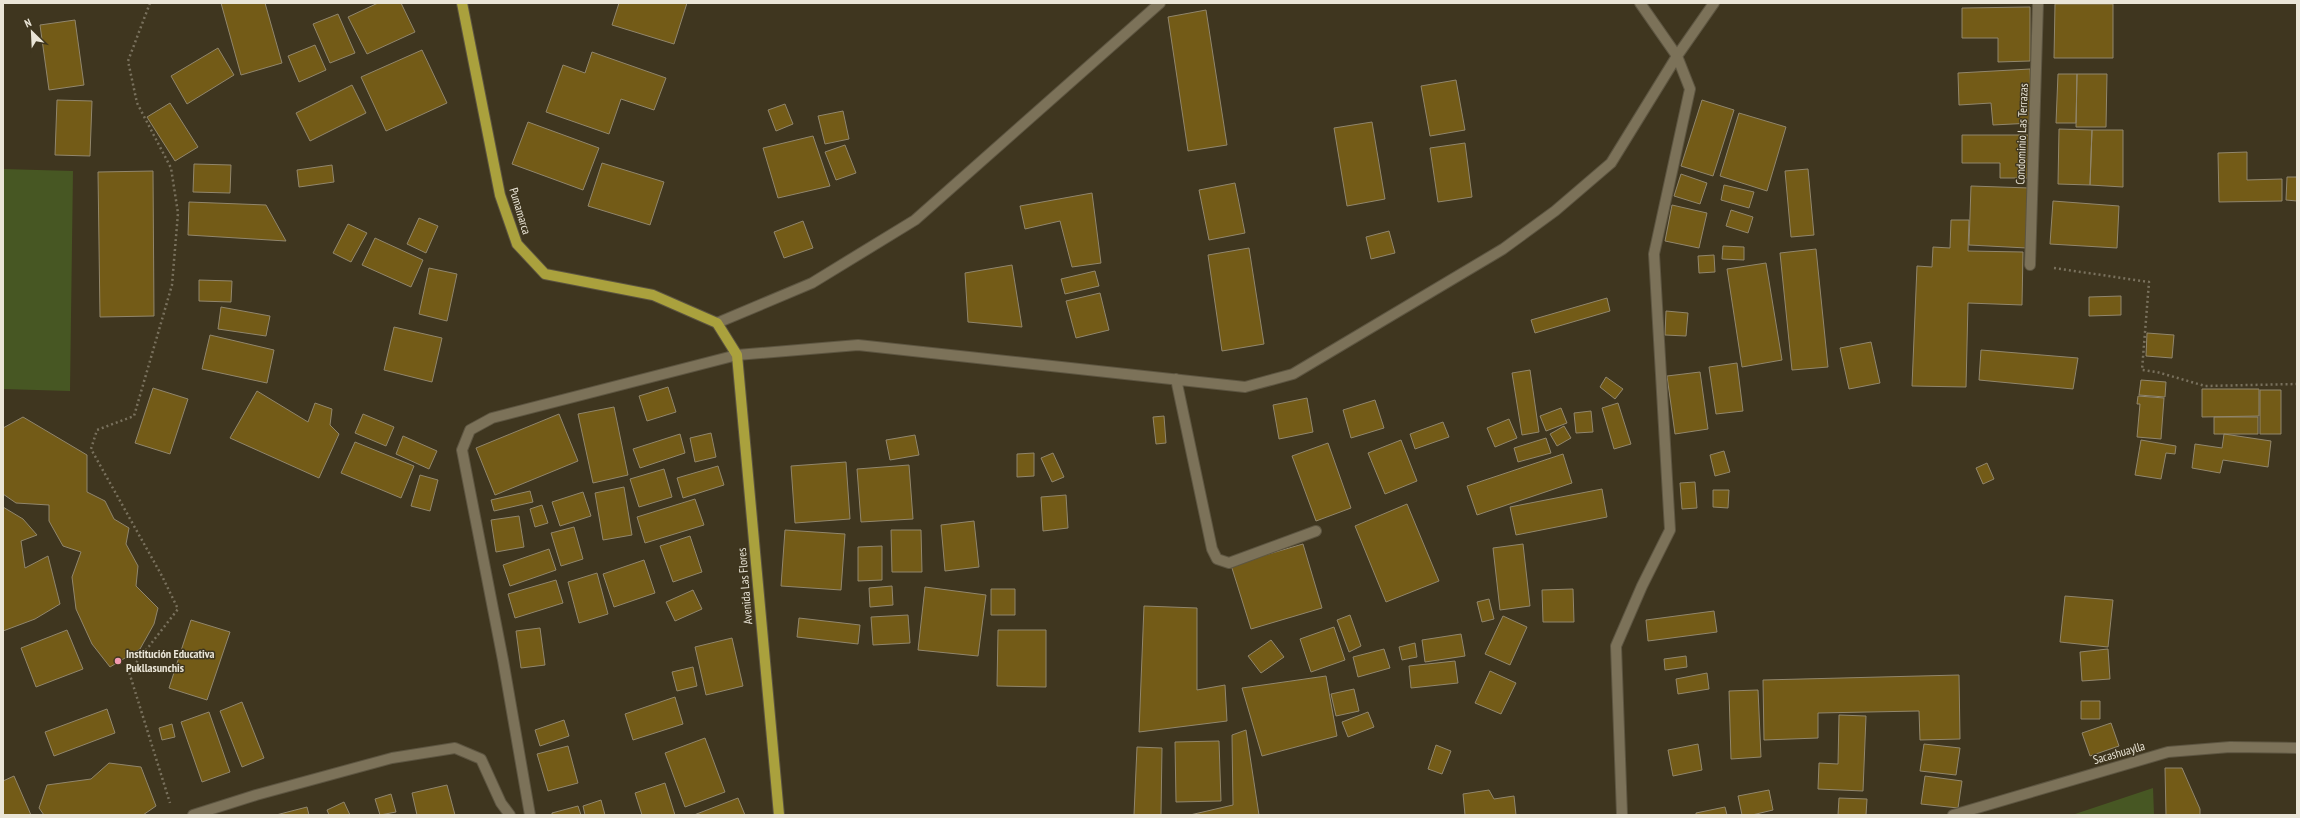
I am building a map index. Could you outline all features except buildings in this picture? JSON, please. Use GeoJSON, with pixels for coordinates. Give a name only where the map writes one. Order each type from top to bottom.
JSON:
{"type":"FeatureCollection","features":[{"type":"Feature","properties":{"kind":"main road","name":"Pumamarca"},"geometry":{"type":"LineString","coordinates":[[462,3],[500,195],[517,244],[545,274],[653,295],[717,323]]}},
{"type":"Feature","properties":{"kind":"main road"},"geometry":{"type":"LineString","coordinates":[[717,323],[736,355]]}},
{"type":"Feature","properties":{"kind":"main road","name":"Avenida Las Flores"},"geometry":{"type":"LineString","coordinates":[[736,355],[779,815]]}},
{"type":"Feature","properties":{"kind":"street"},"geometry":{"type":"LineString","coordinates":[[717,323],[812,283],[915,220],[1160,3]]}},
{"type":"Feature","properties":{"kind":"street"},"geometry":{"type":"LineString","coordinates":[[1622,815],[1616,646],[1642,586],[1670,530],[1654,254],[1690,89],[1677,56],[1640,3]]}},
{"type":"Feature","properties":{"kind":"street"},"geometry":{"type":"LineString","coordinates":[[530,815],[503,660],[462,450],[470,430],[492,418],[736,355],[858,345],[1245,387],[1293,374],[1503,249],[1555,211],[1611,163],[1677,56],[1714,3]]}},
{"type":"Feature","properties":{"kind":"street","name":"Condominio Las Terrazas"},"geometry":{"type":"LineString","coordinates":[[2030,265],[2038,3]]}},
{"type":"Feature","properties":{"kind":"street"},"geometry":{"type":"LineString","coordinates":[[1176,379],[1212,549],[1217,559],[1229,563],[1316,531]]}},
{"type":"Feature","properties":{"kind":"street","name":"Sacashuaylla"},"geometry":{"type":"LineString","coordinates":[[1953,815],[2168,752],[2230,747],[2297,748]]}},
{"type":"Feature","properties":{"kind":"street"},"geometry":{"type":"LineString","coordinates":[[193,815],[256,795],[392,758],[455,748],[481,759],[502,803],[510,815]]}},
{"type":"Feature","properties":{"kind":"path"},"geometry":{"type":"LineString","coordinates":[[150,3],[128,61],[137,103],[171,168],[178,213],[172,285],[134,416],[97,430],[91,449],[162,576],[178,609],[129,672],[172,808]]}},
{"type":"Feature","properties":{"kind":"path"},"geometry":{"type":"LineString","coordinates":[[2030,265],[2149,282],[2142,370],[2157,372],[2205,386],[2297,384]]}},
{"type":"Feature","properties":{"kind":"green space"},"geometry":{"type":"Polygon","coordinates":[[[3,169],[73,171],[70,391],[3,389],[3,169]]]}},
{"type":"Feature","properties":{"kind":"green space"},"geometry":{"type":"Polygon","coordinates":[[[2153,788],[2154,815],[2072,815],[2153,788]]]}},
{"type":"Feature","properties":{"kind":"place","name":"Institución Educativa Pukllasunchis"},"geometry":{"type":"Point","coordinates":[118,661]}}]}
